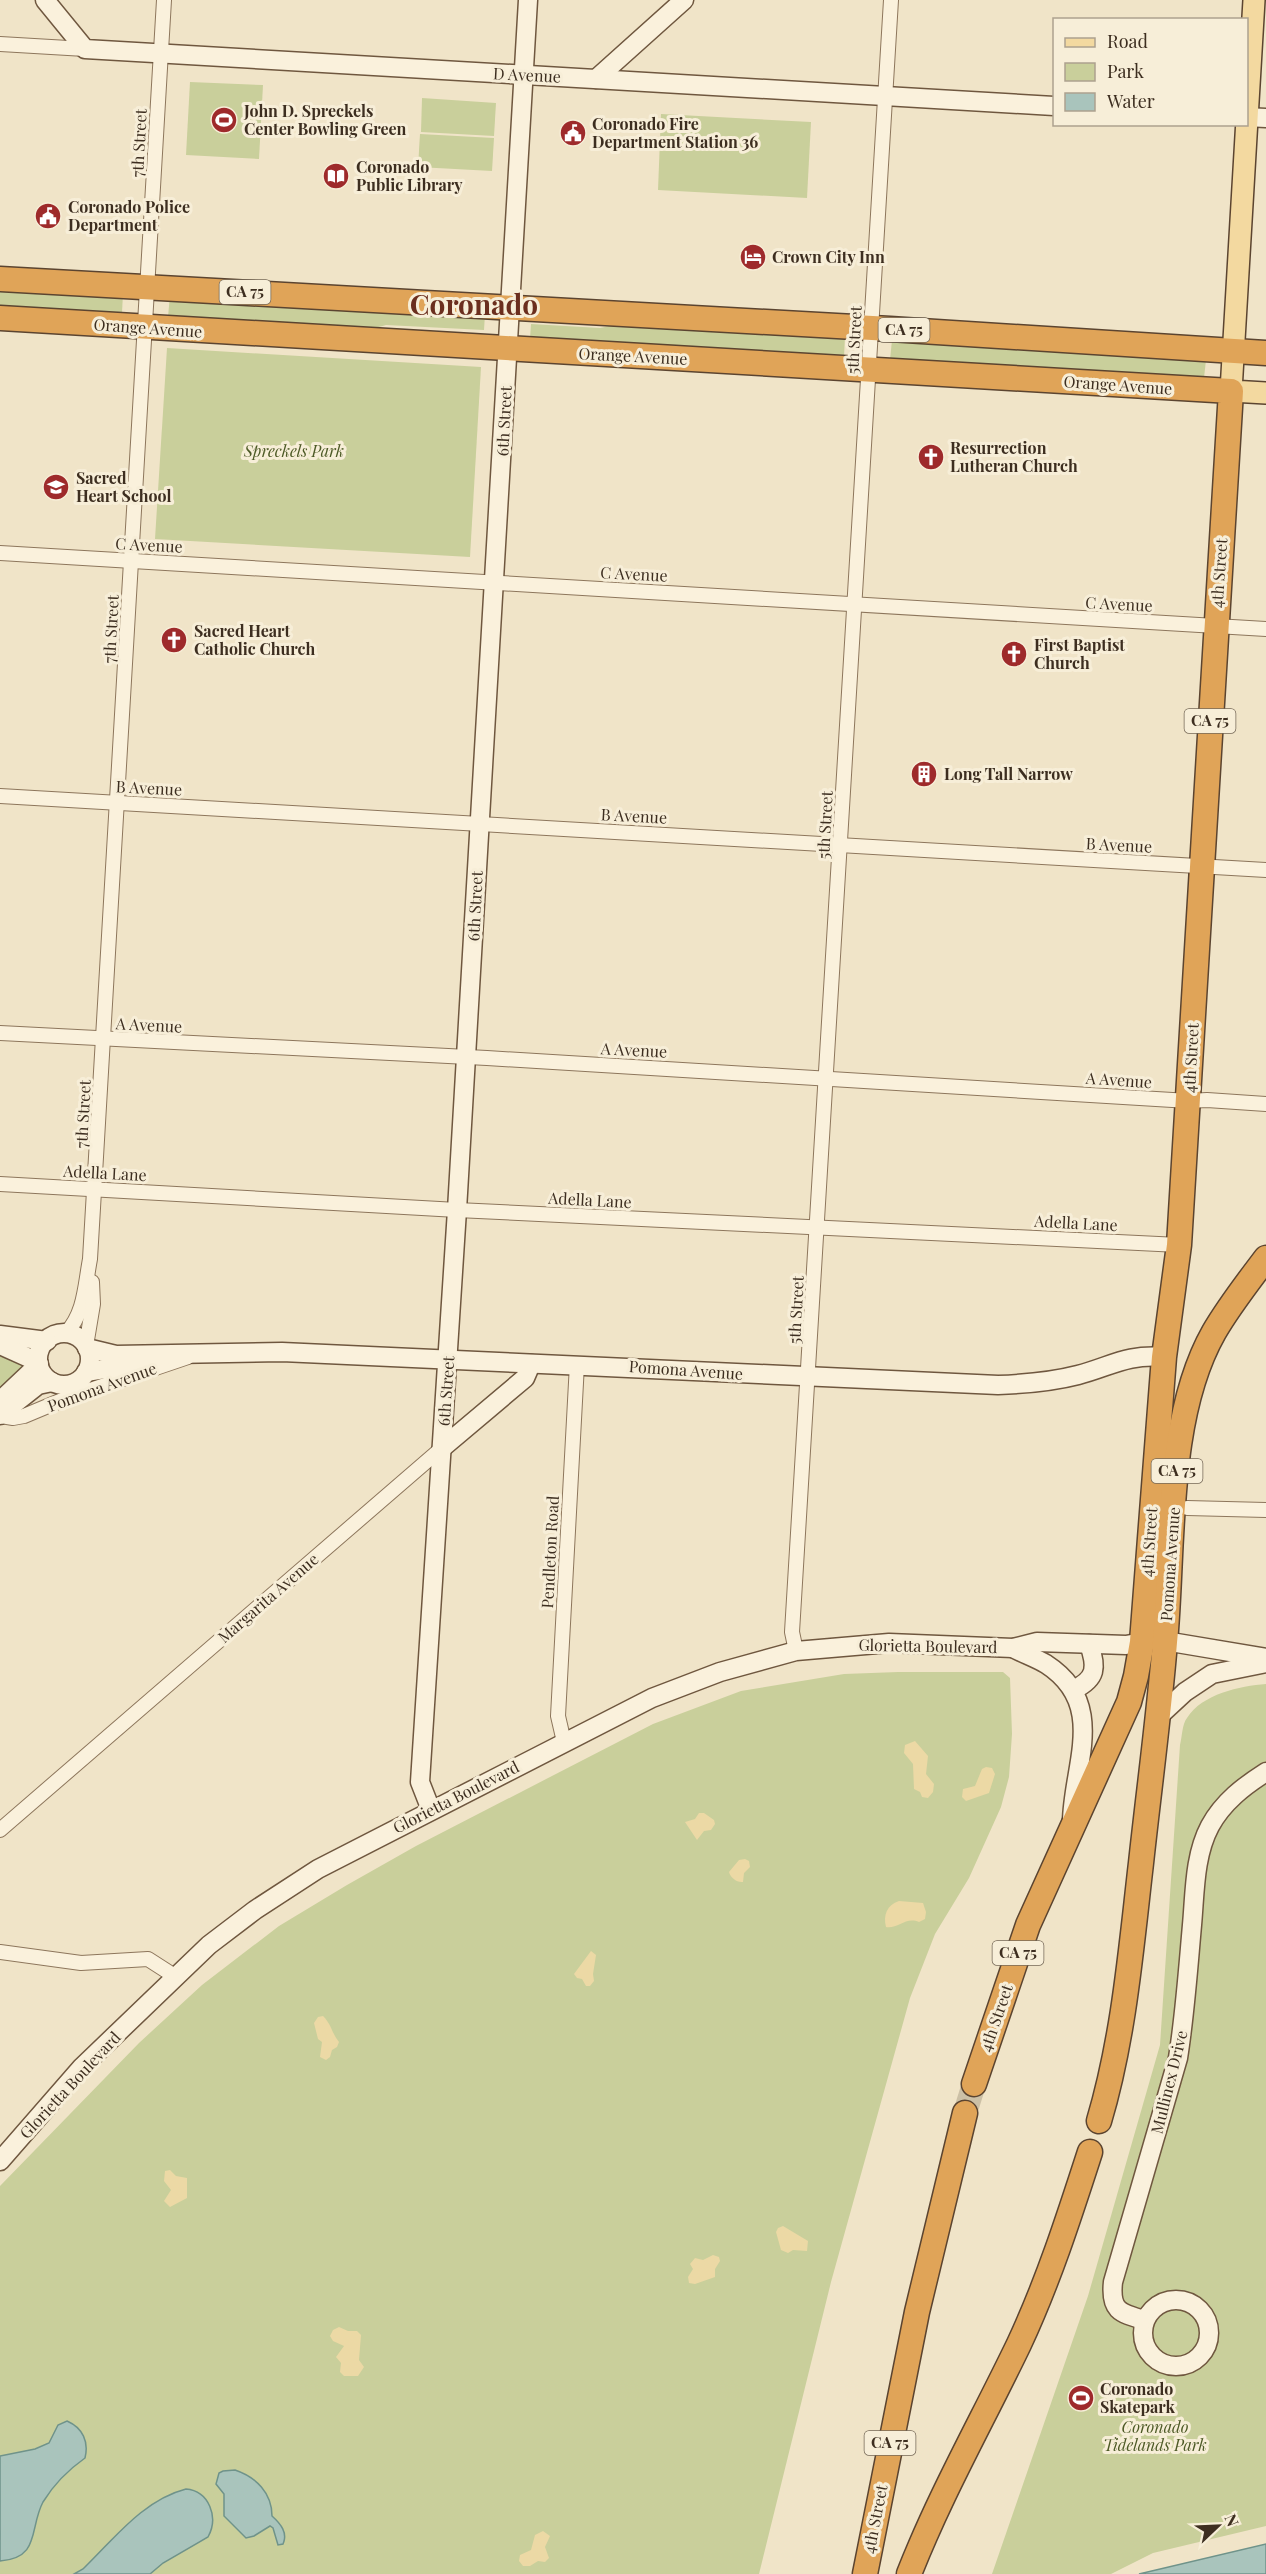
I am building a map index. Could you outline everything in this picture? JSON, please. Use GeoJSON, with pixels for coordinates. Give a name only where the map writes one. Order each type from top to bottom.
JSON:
{"type":"FeatureCollection","features":[{"type":"Feature","properties":{"kind":"highway","name":"CA 75"},"geometry":{"type":"LineString","coordinates":[[0,279],[871,328],[1266,353]]}},
{"type":"Feature","properties":{"kind":"highway","name":"Orange Avenue"},"geometry":{"type":"LineString","coordinates":[[0,318],[1231,391]]}},
{"type":"Feature","properties":{"kind":"highway","name":"4th Street"},"geometry":{"type":"LineString","coordinates":[[974,2084],[1028,1924],[1129,1702],[1142,1642],[1164,1358],[1179,1245],[1231,391]]}},
{"type":"Feature","properties":{"kind":"highway","name":"Pomona Avenue"},"geometry":{"type":"LineString","coordinates":[[1165,1641],[1178,1451],[1194,1379],[1214,1333],[1266,1258]]}},
{"type":"Feature","properties":{"kind":"highway","name":"CA 75"},"geometry":{"type":"LineString","coordinates":[[1099,2121],[1108,2092],[1128,1980],[1165,1641]]}},
{"type":"Feature","properties":{"kind":"highway","name":"4th Street"},"geometry":{"type":"LineString","coordinates":[[864,2574],[917,2312],[965,2113]]}},
{"type":"Feature","properties":{"kind":"highway"},"geometry":{"type":"LineString","coordinates":[[909,2574],[927,2528],[1020,2342],[1059,2246],[1090,2152]]}},
{"type":"Feature","properties":{"kind":"main road","name":"4th Street"},"geometry":{"type":"LineString","coordinates":[[1248,100],[1254,0]]}},
{"type":"Feature","properties":{"kind":"main road","name":"4th Street"},"geometry":{"type":"LineString","coordinates":[[1231,391],[1246,126]]}},
{"type":"Feature","properties":{"kind":"main road","name":"Orange Avenue"},"geometry":{"type":"LineString","coordinates":[[1231,391],[1266,393]]}},
{"type":"Feature","properties":{"kind":"street"},"geometry":{"type":"LineString","coordinates":[[45,0],[85,49]]}},
{"type":"Feature","properties":{"kind":"street","name":"7th Street"},"geometry":{"type":"LineString","coordinates":[[66,1333],[77,1321],[81,1312],[90,1259],[164,0]]}},
{"type":"Feature","properties":{"kind":"street","name":"6th Street"},"geometry":{"type":"LineString","coordinates":[[431,1810],[420,1782],[448,1360],[528,0]]}},
{"type":"Feature","properties":{"kind":"street"},"geometry":{"type":"LineString","coordinates":[[596,79],[684,0]]}},
{"type":"Feature","properties":{"kind":"street","name":"5th Street"},"geometry":{"type":"LineString","coordinates":[[796,1651],[792,1632],[891,0]]}},
{"type":"Feature","properties":{"kind":"street","name":"D Avenue"},"geometry":{"type":"LineString","coordinates":[[0,44],[1053,106]]}},
{"type":"Feature","properties":{"kind":"street"},"geometry":{"type":"LineString","coordinates":[[1248,117],[1266,118]]}},
{"type":"Feature","properties":{"kind":"street","name":"C Avenue"},"geometry":{"type":"LineString","coordinates":[[0,553],[1266,629]]}},
{"type":"Feature","properties":{"kind":"street","name":"B Avenue"},"geometry":{"type":"LineString","coordinates":[[0,796],[1266,870]]}},
{"type":"Feature","properties":{"kind":"street","name":"A Avenue"},"geometry":{"type":"LineString","coordinates":[[0,1034],[465,1057],[1266,1104]]}},
{"type":"Feature","properties":{"kind":"street","name":"Adella Lane"},"geometry":{"type":"LineString","coordinates":[[0,1184],[457,1210],[1179,1245]]}},
{"type":"Feature","properties":{"kind":"street","name":"7th Street"},"geometry":{"type":"LineString","coordinates":[[86,1347],[93,1304],[90,1259]]}},
{"type":"Feature","properties":{"kind":"street"},"geometry":{"type":"LineString","coordinates":[[0,1401],[38,1363],[40,1350],[46,1341],[58,1334],[66,1333]]}},
{"type":"Feature","properties":{"kind":"street","name":"Pomona Avenue"},"geometry":{"type":"LineString","coordinates":[[66,1333],[74,1336],[86,1347],[116,1355],[282,1352],[998,1385],[1031,1384],[1078,1375],[1126,1358],[1143,1355],[1164,1358]]}},
{"type":"Feature","properties":{"kind":"street"},"geometry":{"type":"LineString","coordinates":[[0,1335],[46,1341]]}},
{"type":"Feature","properties":{"kind":"street"},"geometry":{"type":"LineString","coordinates":[[0,1345],[38,1363]]}},
{"type":"Feature","properties":{"kind":"street","name":"Pomona Avenue"},"geometry":{"type":"LineString","coordinates":[[38,1363],[43,1374],[52,1382],[65,1385],[73,1383],[86,1372],[89,1364],[86,1347]]}},
{"type":"Feature","properties":{"kind":"street"},"geometry":{"type":"LineString","coordinates":[[86,1372],[204,1352]]}},
{"type":"Feature","properties":{"kind":"street","name":"Pomona Avenue"},"geometry":{"type":"LineString","coordinates":[[0,1415],[13,1418],[24,1416],[67,1398],[204,1352]]}},
{"type":"Feature","properties":{"kind":"street","name":"Margarita Avenue"},"geometry":{"type":"LineString","coordinates":[[0,1830],[525,1378],[531,1364]]}},
{"type":"Feature","properties":{"kind":"street","name":"Pendleton Road"},"geometry":{"type":"LineString","coordinates":[[564,1742],[558,1716],[577,1364]]}},
{"type":"Feature","properties":{"kind":"street"},"geometry":{"type":"LineString","coordinates":[[0,1415],[38,1386],[52,1382]]}},
{"type":"Feature","properties":{"kind":"street"},"geometry":{"type":"LineString","coordinates":[[1187,1508],[1266,1510]]}},
{"type":"Feature","properties":{"kind":"street"},"geometry":{"type":"LineString","coordinates":[[1165,1641],[1266,1658]]}},
{"type":"Feature","properties":{"kind":"street","name":"Glorietta Boulevard"},"geometry":{"type":"LineString","coordinates":[[0,2161],[82,2067],[209,1945],[255,1910],[318,1869],[564,1742],[676,1688],[720,1672],[796,1651],[889,1642],[1013,1648],[1037,1642],[1126,1645],[1142,1642]]}},
{"type":"Feature","properties":{"kind":"street"},"geometry":{"type":"LineString","coordinates":[[1073,1690],[1091,1678],[1095,1667],[1089,1644]]}},
{"type":"Feature","properties":{"kind":"street","name":"Glorietta Boulevard"},"geometry":{"type":"LineString","coordinates":[[1013,1648],[1045,1664],[1073,1690],[1080,1708],[1085,1734],[1073,1795],[1072,1826]]}},
{"type":"Feature","properties":{"kind":"street"},"geometry":{"type":"LineString","coordinates":[[1158,1716],[1185,1692],[1212,1674],[1266,1663]]}},
{"type":"Feature","properties":{"kind":"street","name":"Mullinex Drive"},"geometry":{"type":"LineString","coordinates":[[1144,2320],[1124,2314],[1116,2308],[1112,2297],[1113,2282],[1178,2058],[1184,2025],[1196,1877],[1203,1843],[1211,1825],[1228,1801],[1266,1772]]}},
{"type":"Feature","properties":{"kind":"street"},"geometry":{"type":"LineString","coordinates":[[0,1952],[81,1963],[148,1959],[176,1977]]}},
{"type":"Feature","properties":{"kind":"green space","name":"John D. Spreckels Center Bowling Green"},"geometry":{"type":"Polygon","coordinates":[[[190,82],[263,85],[259,159],[186,155],[190,82]]]}},
{"type":"Feature","properties":{"kind":"green space"},"geometry":{"type":"Polygon","coordinates":[[[422,98],[496,103],[494,136],[421,132],[422,98]]]}},
{"type":"Feature","properties":{"kind":"green space"},"geometry":{"type":"Polygon","coordinates":[[[661,114],[811,122],[807,198],[658,190],[661,114]]]}},
{"type":"Feature","properties":{"kind":"green space"},"geometry":{"type":"Polygon","coordinates":[[[420,134],[494,138],[492,171],[418,167],[420,134]]]}},
{"type":"Feature","properties":{"kind":"green space"},"geometry":{"type":"Polygon","coordinates":[[[0,286],[123,293],[122,313],[0,307],[0,286]]]}},
{"type":"Feature","properties":{"kind":"green space"},"geometry":{"type":"Polygon","coordinates":[[[170,295],[485,314],[484,330],[386,325],[372,329],[168,317],[170,295]]]}},
{"type":"Feature","properties":{"kind":"green space"},"geometry":{"type":"Polygon","coordinates":[[[531,324],[600,328],[620,324],[845,336],[844,357],[530,339],[531,324]]]}},
{"type":"Feature","properties":{"kind":"green space"},"geometry":{"type":"Polygon","coordinates":[[[892,340],[1206,360],[1204,378],[890,360],[892,340]]]}},
{"type":"Feature","properties":{"kind":"green space","name":"Spreckels Park"},"geometry":{"type":"Polygon","coordinates":[[[167,348],[481,367],[470,557],[155,539],[167,348]]]}},
{"type":"Feature","properties":{"kind":"green space"},"geometry":{"type":"Polygon","coordinates":[[[0,1350],[27,1365],[0,1394],[0,1350]]]}},
{"type":"Feature","properties":{"kind":"green space"},"geometry":{"type":"Polygon","coordinates":[[[1003,1672],[1010,1678],[1012,1734],[1009,1777],[1001,1807],[969,1878],[935,1934],[910,1998],[831,2282],[759,2574],[0,2574],[0,2186],[139,2043],[202,1985],[279,1926],[416,1846],[653,1724],[741,1691],[844,1674],[1003,1672]]]}},
{"type":"Feature","properties":{"kind":"green space","name":"Coronado Tidelands Park"},"geometry":{"type":"Polygon","coordinates":[[[1266,1684],[1266,2526],[1153,2553],[1111,2574],[992,2574],[1088,2296],[1160,2045],[1180,1745],[1184,1724],[1194,1710],[1212,1697],[1234,1689],[1266,1684]]]}},
{"type":"Feature","properties":{"kind":"sand"},"geometry":{"type":"Polygon","coordinates":[[[915,1741],[928,1756],[926,1774],[934,1784],[933,1792],[928,1798],[922,1797],[920,1792],[914,1789],[913,1764],[904,1753],[905,1745],[915,1741]]]}},
{"type":"Feature","properties":{"kind":"sand"},"geometry":{"type":"Polygon","coordinates":[[[992,1768],[995,1774],[989,1793],[966,1801],[962,1797],[963,1789],[975,1786],[982,1769],[992,1768]]]}},
{"type":"Feature","properties":{"kind":"sand"},"geometry":{"type":"Polygon","coordinates":[[[699,1813],[704,1813],[714,1820],[715,1824],[711,1830],[704,1831],[697,1840],[685,1822],[695,1819],[699,1813]]]}},
{"type":"Feature","properties":{"kind":"sand"},"geometry":{"type":"Polygon","coordinates":[[[739,1860],[749,1861],[750,1867],[744,1873],[743,1882],[738,1882],[729,1872],[739,1860]]]}},
{"type":"Feature","properties":{"kind":"sand"},"geometry":{"type":"Polygon","coordinates":[[[899,1901],[923,1903],[926,1912],[925,1919],[919,1922],[906,1921],[886,1927],[887,1911],[891,1905],[899,1901]]]}},
{"type":"Feature","properties":{"kind":"sand"},"geometry":{"type":"Polygon","coordinates":[[[591,1951],[596,1955],[594,1981],[590,1986],[586,1986],[582,1979],[577,1978],[574,1974],[591,1951]]]}},
{"type":"Feature","properties":{"kind":"sand"},"geometry":{"type":"Polygon","coordinates":[[[323,2016],[339,2042],[326,2060],[320,2057],[322,2042],[318,2039],[314,2023],[318,2017],[323,2016]]]}},
{"type":"Feature","properties":{"kind":"sand"},"geometry":{"type":"Polygon","coordinates":[[[170,2170],[176,2176],[187,2178],[187,2198],[170,2207],[164,2201],[171,2190],[164,2181],[165,2171],[170,2170]]]}},
{"type":"Feature","properties":{"kind":"sand"},"geometry":{"type":"Polygon","coordinates":[[[783,2226],[808,2241],[807,2251],[793,2250],[788,2253],[781,2250],[776,2232],[783,2226]]]}},
{"type":"Feature","properties":{"kind":"sand"},"geometry":{"type":"Polygon","coordinates":[[[713,2255],[719,2257],[720,2261],[715,2269],[715,2277],[695,2284],[689,2283],[688,2277],[693,2269],[690,2264],[695,2258],[703,2260],[713,2255]]]}},
{"type":"Feature","properties":{"kind":"sand"},"geometry":{"type":"Polygon","coordinates":[[[339,2327],[348,2331],[357,2331],[361,2335],[359,2360],[364,2367],[358,2376],[344,2376],[340,2372],[341,2363],[336,2357],[344,2346],[333,2341],[330,2336],[333,2330],[339,2327]]]}},
{"type":"Feature","properties":{"kind":"sand"},"geometry":{"type":"Polygon","coordinates":[[[543,2531],[550,2536],[545,2547],[549,2558],[545,2562],[538,2561],[530,2566],[523,2566],[519,2561],[520,2555],[531,2550],[535,2535],[543,2531]]]}},
{"type":"Feature","properties":{"kind":"water"},"geometry":{"type":"Polygon","coordinates":[[[67,2421],[77,2427],[84,2436],[85,2458],[62,2478],[43,2502],[28,2548],[13,2559],[0,2561],[0,2456],[35,2449],[49,2443],[58,2425],[67,2421]]]}},
{"type":"Feature","properties":{"kind":"water"},"geometry":{"type":"Polygon","coordinates":[[[235,2470],[250,2477],[266,2493],[272,2516],[284,2532],[283,2544],[278,2545],[273,2528],[270,2526],[246,2538],[224,2516],[224,2494],[216,2484],[219,2473],[235,2470]]]}},
{"type":"Feature","properties":{"kind":"water"},"geometry":{"type":"Polygon","coordinates":[[[186,2489],[201,2495],[210,2506],[212,2521],[208,2537],[163,2563],[150,2574],[74,2574],[83,2569],[143,2511],[170,2494],[186,2489]]]}},
{"type":"Feature","properties":{"kind":"water"},"geometry":{"type":"Polygon","coordinates":[[[1266,2544],[1266,2574],[1139,2574],[1266,2544]]]}},
{"type":"Feature","properties":{"kind":"tunnel"},"geometry":{"type":"LineString","coordinates":[[965,2113],[974,2084]]}},
{"type":"Feature","properties":{"kind":"place","name":"John D. Spreckels Center Bowling Green"},"geometry":{"type":"Point","coordinates":[224,120]}},
{"type":"Feature","properties":{"kind":"place","name":"Coronado Fire Department Station 36"},"geometry":{"type":"Point","coordinates":[573,133]}},
{"type":"Feature","properties":{"kind":"place","name":"Coronado Public Library"},"geometry":{"type":"Point","coordinates":[336,176]}},
{"type":"Feature","properties":{"kind":"place","name":"Coronado Police Department"},"geometry":{"type":"Point","coordinates":[48,216]}},
{"type":"Feature","properties":{"kind":"place","name":"Crown City Inn"},"geometry":{"type":"Point","coordinates":[753,257]}},
{"type":"Feature","properties":{"kind":"place","name":"Resurrection Lutheran Church"},"geometry":{"type":"Point","coordinates":[931,457]}},
{"type":"Feature","properties":{"kind":"place","name":"Sacred Heart School"},"geometry":{"type":"Point","coordinates":[56,487]}},
{"type":"Feature","properties":{"kind":"place","name":"Sacred Heart Catholic Church"},"geometry":{"type":"Point","coordinates":[174,640]}},
{"type":"Feature","properties":{"kind":"place","name":"First Baptist Church"},"geometry":{"type":"Point","coordinates":[1014,654]}},
{"type":"Feature","properties":{"kind":"place","name":"Long Tall Narrow"},"geometry":{"type":"Point","coordinates":[924,774]}},
{"type":"Feature","properties":{"kind":"place","name":"Coronado Skatepark"},"geometry":{"type":"Point","coordinates":[1081,2398]}},
{"type":"Feature","properties":{"kind":"district","name":"Coronado"},"geometry":{"type":"Point","coordinates":[474,305]}}]}
